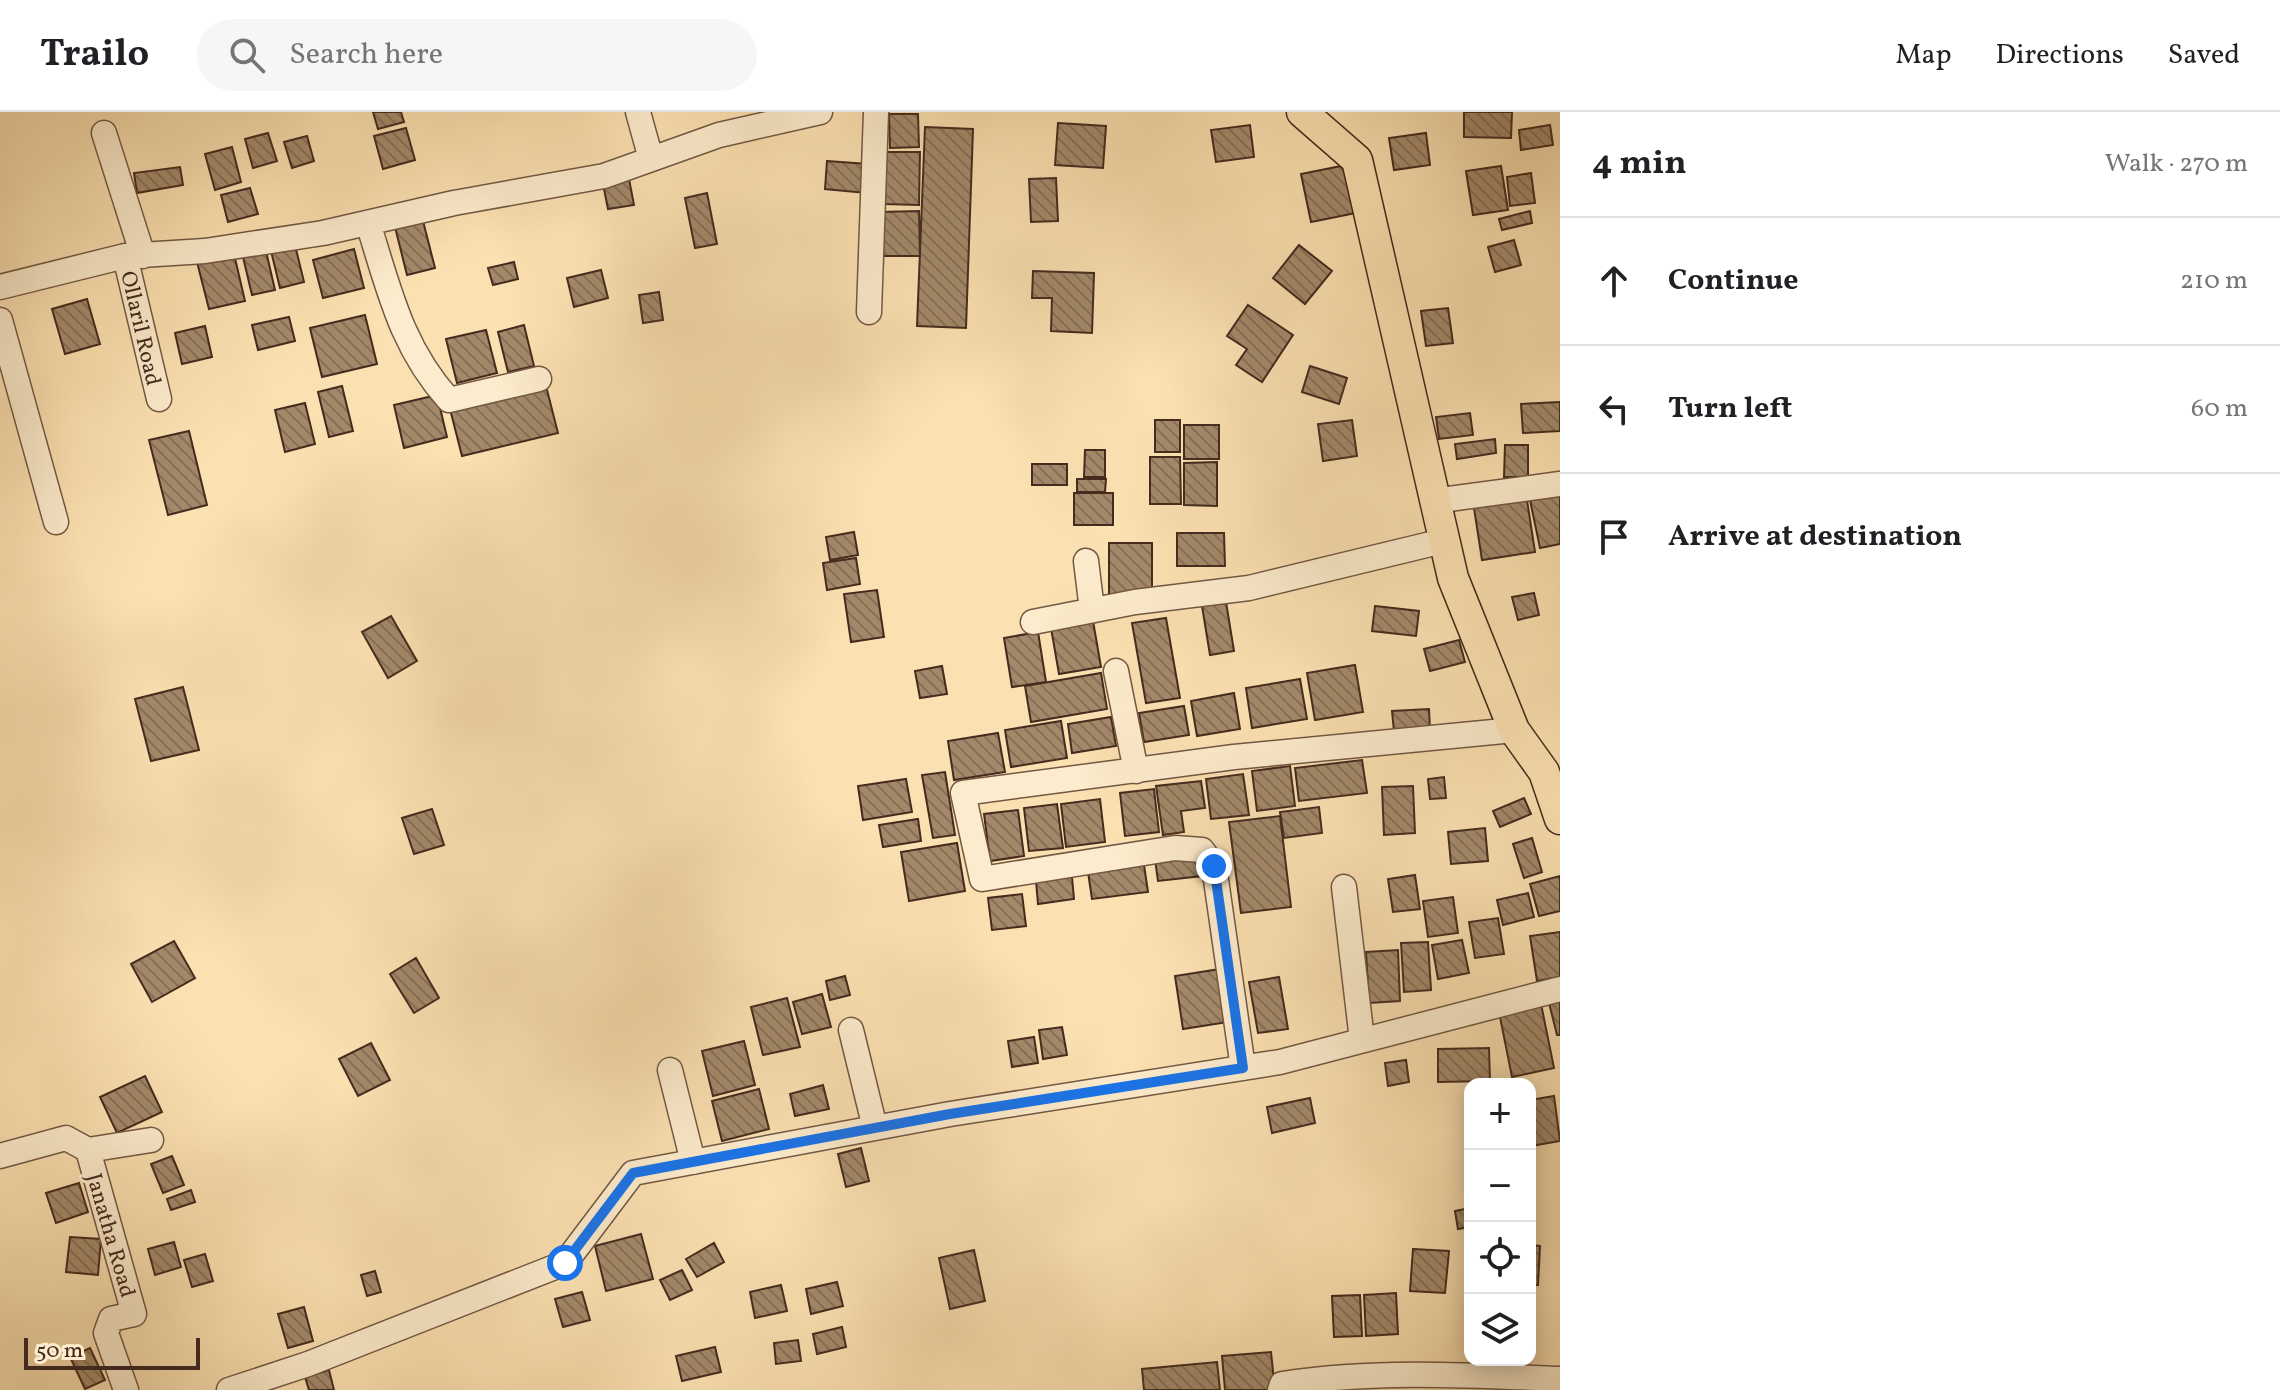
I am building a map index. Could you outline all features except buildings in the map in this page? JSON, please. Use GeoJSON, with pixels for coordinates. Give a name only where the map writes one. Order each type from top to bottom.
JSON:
{"type":"FeatureCollection","features":[{"type":"Feature","properties":{"kind":"main road"},"geometry":{"type":"LineString","coordinates":[[1302,112],[1357,160],[1453,578],[1514,730],[1544,772],[1560,819]]}},
{"type":"Feature","properties":{"kind":"street"},"geometry":{"type":"LineString","coordinates":[[638,112],[651,159]]}},
{"type":"Feature","properties":{"kind":"street"},"geometry":{"type":"LineString","coordinates":[[0,287],[134,256],[205,251],[323,233],[454,203],[604,176],[719,135],[820,112]]}},
{"type":"Feature","properties":{"kind":"street"},"geometry":{"type":"LineString","coordinates":[[869,312],[876,112]]}},
{"type":"Feature","properties":{"kind":"street","name":"Ollaril Road"},"geometry":{"type":"LineString","coordinates":[[104,133],[134,256],[159,399]]}},
{"type":"Feature","properties":{"kind":"street"},"geometry":{"type":"LineString","coordinates":[[368,223],[401,328],[427,375],[449,400],[539,379]]}},
{"type":"Feature","properties":{"kind":"street"},"geometry":{"type":"LineString","coordinates":[[0,320],[56,522]]}},
{"type":"Feature","properties":{"kind":"street"},"geometry":{"type":"LineString","coordinates":[[1434,501],[1560,484]]}},
{"type":"Feature","properties":{"kind":"street"},"geometry":{"type":"LineString","coordinates":[[1033,622],[1135,602],[1249,588],[1443,541]]}},
{"type":"Feature","properties":{"kind":"street"},"geometry":{"type":"LineString","coordinates":[[1086,561],[1092,610]]}},
{"type":"Feature","properties":{"kind":"street"},"geometry":{"type":"LineString","coordinates":[[1116,671],[1136,771]]}},
{"type":"Feature","properties":{"kind":"street"},"geometry":{"type":"LineString","coordinates":[[1243,1068],[1214,866],[1202,850],[1175,848],[982,879],[963,793],[1249,756],[1514,730]]}},
{"type":"Feature","properties":{"kind":"street"},"geometry":{"type":"LineString","coordinates":[[1344,887],[1362,1040]]}},
{"type":"Feature","properties":{"kind":"street"},"geometry":{"type":"LineString","coordinates":[[229,1390],[308,1364],[565,1263],[633,1173],[875,1128],[1280,1062],[1560,989]]}},
{"type":"Feature","properties":{"kind":"street"},"geometry":{"type":"LineString","coordinates":[[851,1030],[875,1128]]}},
{"type":"Feature","properties":{"kind":"street"},"geometry":{"type":"LineString","coordinates":[[670,1070],[693,1162]]}},
{"type":"Feature","properties":{"kind":"street","name":"Janatha Road"},"geometry":{"type":"LineString","coordinates":[[0,1156],[66,1138],[88,1150],[134,1314],[111,1319],[106,1333],[126,1390]]}},
{"type":"Feature","properties":{"kind":"street"},"geometry":{"type":"LineString","coordinates":[[88,1150],[151,1140]]}},
{"type":"Feature","properties":{"kind":"street"},"geometry":{"type":"LineString","coordinates":[[1280,1390],[1282,1384],[1309,1380],[1415,1373],[1560,1379]]}},
{"type":"Feature","properties":{"kind":"route"},"geometry":{"type":"LineString","coordinates":[[565,1263],[633,1173],[950,1114],[1243,1068],[1214,866]]}}]}
